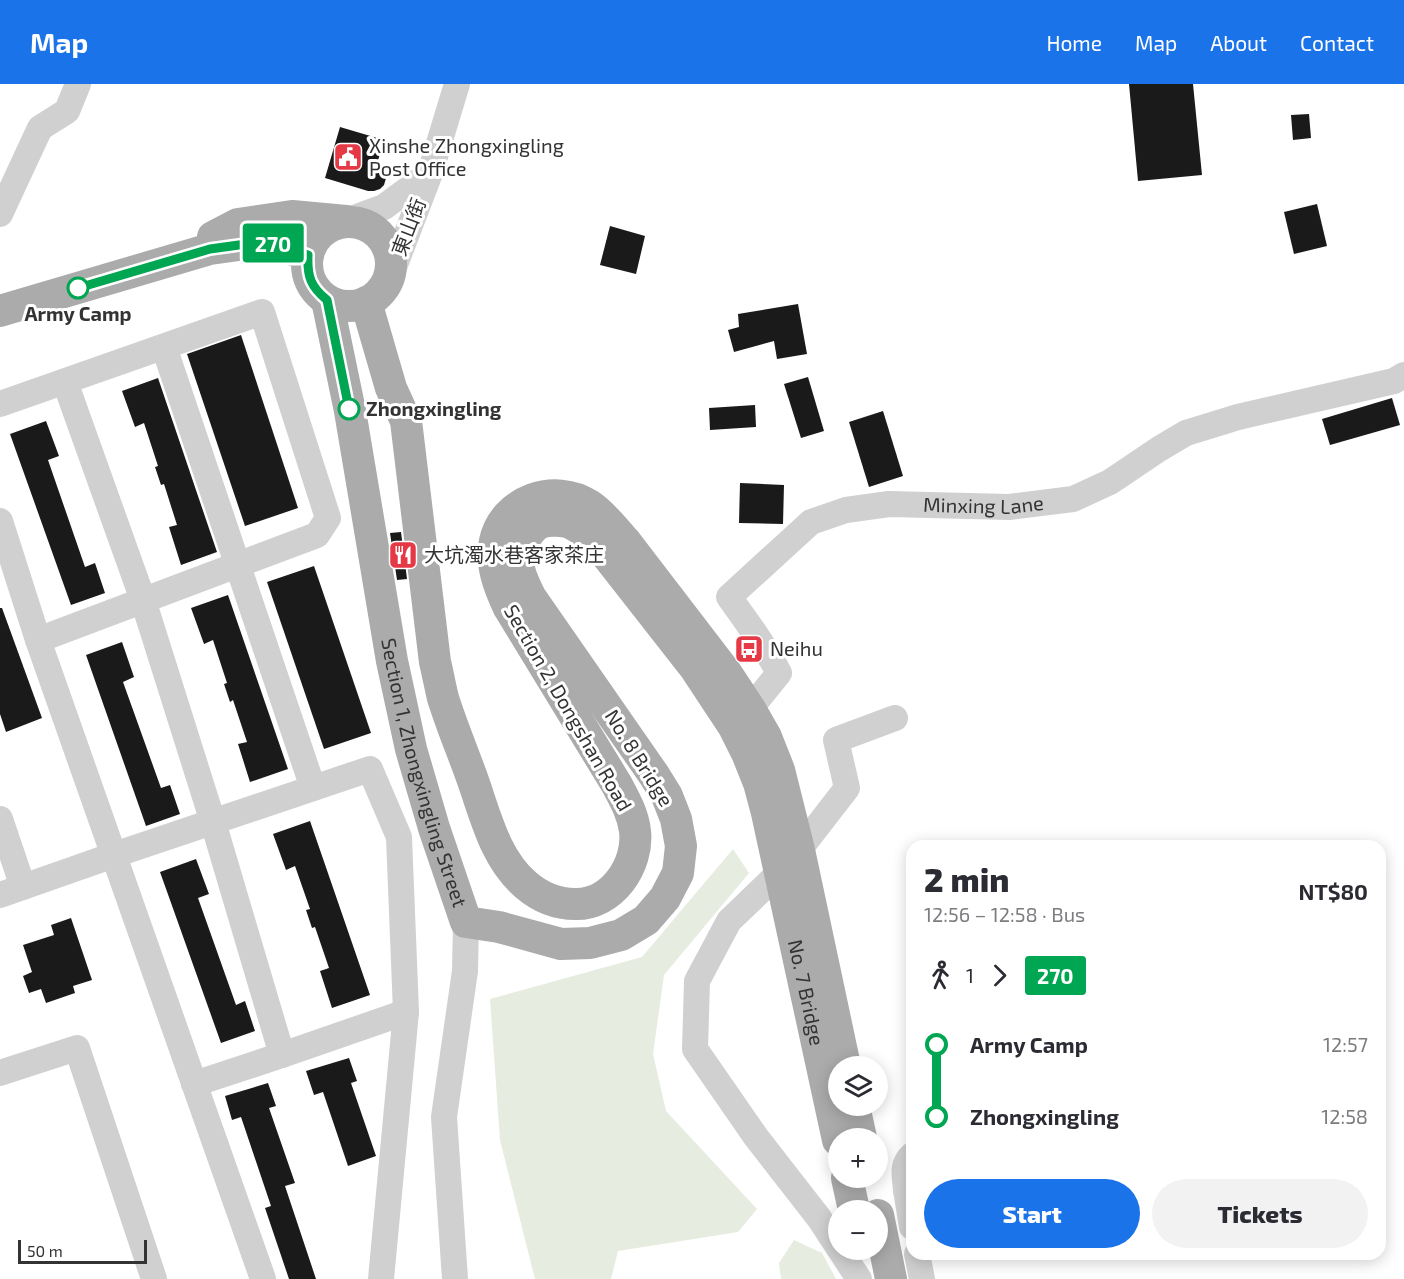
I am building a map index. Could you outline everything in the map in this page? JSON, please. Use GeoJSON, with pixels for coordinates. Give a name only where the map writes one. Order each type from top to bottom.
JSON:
{"type":"FeatureCollection","features":[{"type":"Feature","properties":{"kind":"main road","name":"東山街"},"geometry":{"type":"LineString","coordinates":[[163,263],[238,224],[292,216],[346,221]]}},
{"type":"Feature","properties":{"kind":"main road"},"geometry":{"type":"LineString","coordinates":[[346,221],[333,224],[321,231],[313,242],[308,255],[307,269],[311,282],[327,300],[338,305],[350,307],[362,305],[377,293]]}},
{"type":"Feature","properties":{"kind":"main road","name":"Section 1, Zhongxingling Street"},"geometry":{"type":"LineString","coordinates":[[346,221],[361,223],[374,230],[384,240],[391,254],[392,269],[377,293],[350,411]]}},
{"type":"Feature","properties":{"kind":"main road","name":"東山街"},"geometry":{"type":"LineString","coordinates":[[0,311],[210,249],[272,243],[308,255]]}},
{"type":"Feature","properties":{"kind":"main road","name":"Section 2, Dongshan Road"},"geometry":{"type":"LineString","coordinates":[[377,293],[391,388],[406,422],[434,650],[444,698],[495,843],[511,869],[524,884],[540,896],[556,902],[577,905],[598,900],[616,886],[627,871],[634,854],[635,833],[630,809],[509,608],[499,587],[493,563],[495,540],[503,522],[516,508],[534,498],[551,494],[570,497],[588,505],[607,522],[625,541],[709,650],[742,718],[747,753],[759,783],[767,813],[790,861],[799,909]]}},
{"type":"Feature","properties":{"kind":"main road","name":"Section 1, Zhongxingling Street"},"geometry":{"type":"LineString","coordinates":[[327,300],[350,411],[392,661],[409,738],[434,828],[466,922]]}},
{"type":"Feature","properties":{"kind":"main road","name":"Section 2, Dongshan Road"},"geometry":{"type":"LineString","coordinates":[[531,598],[522,578],[518,557],[525,537],[540,524],[556,521],[572,524],[601,548],[695,668],[742,718]]}},
{"type":"Feature","properties":{"kind":"main road","name":"No. 8 Bridge"},"geometry":{"type":"LineString","coordinates":[[466,922],[499,927],[561,944],[590,943],[621,935],[646,920],[665,898],[678,873],[681,846],[676,819],[667,795],[531,598]]}},
{"type":"Feature","properties":{"kind":"main road","name":"No. 7 Bridge"},"geometry":{"type":"LineString","coordinates":[[799,909],[842,1056]]}},
{"type":"Feature","properties":{"kind":"main road","name":"No. 7 Bridge"},"geometry":{"type":"LineString","coordinates":[[799,909],[836,1128]]}},
{"type":"Feature","properties":{"kind":"main road"},"geometry":{"type":"LineString","coordinates":[[869,1279],[870,1260]]}},
{"type":"Feature","properties":{"kind":"main road"},"geometry":{"type":"LineString","coordinates":[[878,1260],[891,1279]]}},
{"type":"Feature","properties":{"kind":"street"},"geometry":{"type":"LineString","coordinates":[[0,214],[39,128],[67,111],[78,84]]}},
{"type":"Feature","properties":{"kind":"street"},"geometry":{"type":"LineString","coordinates":[[430,173],[457,84]]}},
{"type":"Feature","properties":{"kind":"street","name":"東山街"},"geometry":{"type":"LineString","coordinates":[[346,221],[384,207],[430,173]]}},
{"type":"Feature","properties":{"kind":"street","name":"東山街"},"geometry":{"type":"LineString","coordinates":[[377,293],[430,173]]}},
{"type":"Feature","properties":{"kind":"street"},"geometry":{"type":"LineString","coordinates":[[0,404],[262,312],[328,518],[317,535],[38,640]]}},
{"type":"Feature","properties":{"kind":"street"},"geometry":{"type":"LineString","coordinates":[[164,347],[313,788]]}},
{"type":"Feature","properties":{"kind":"street","name":"Minxing Lane"},"geometry":{"type":"LineString","coordinates":[[742,718],[779,674],[759,639],[729,597],[811,522],[846,510],[889,504],[1010,507],[1073,499],[1110,483],[1159,449],[1186,434],[1238,417],[1394,381],[1404,375]]}},
{"type":"Feature","properties":{"kind":"street"},"geometry":{"type":"LineString","coordinates":[[65,382],[143,600],[213,822],[282,1055]]}},
{"type":"Feature","properties":{"kind":"street"},"geometry":{"type":"LineString","coordinates":[[0,521],[38,640],[263,1279]]}},
{"type":"Feature","properties":{"kind":"street"},"geometry":{"type":"LineString","coordinates":[[828,1232],[756,1137],[695,1049],[697,981],[729,921],[790,861],[847,788],[836,740],[895,718]]}},
{"type":"Feature","properties":{"kind":"street"},"geometry":{"type":"LineString","coordinates":[[0,819],[12,891],[370,769],[399,837],[406,1012],[381,1279]]}},
{"type":"Feature","properties":{"kind":"street","name":"Section 1, Zhongxingling Street"},"geometry":{"type":"LineString","coordinates":[[455,1279],[444,1117],[465,971],[466,922]]}},
{"type":"Feature","properties":{"kind":"street"},"geometry":{"type":"LineString","coordinates":[[194,1084],[406,1012]]}},
{"type":"Feature","properties":{"kind":"street"},"geometry":{"type":"LineString","coordinates":[[0,1073],[77,1048],[154,1279]]}},
{"type":"Feature","properties":{"kind":"street"},"geometry":{"type":"LineString","coordinates":[[847,1260],[859,1279]]}},
{"type":"Feature","properties":{"kind":"street"},"geometry":{"type":"LineString","coordinates":[[918,1260],[922,1279]]}},
{"type":"Feature","properties":{"kind":"shaded area"},"geometry":{"type":"Polygon","coordinates":[[[733,849],[749,873],[664,975],[653,1054],[666,1111],[757,1209],[738,1232],[618,1251],[611,1279],[535,1279],[500,1140],[490,999],[642,957],[733,849]]]}},
{"type":"Feature","properties":{"kind":"shaded area"},"geometry":{"type":"Polygon","coordinates":[[[794,1240],[822,1253],[836,1279],[781,1279],[779,1263],[794,1240]]]}},
{"type":"Feature","properties":{"kind":"building"},"geometry":{"type":"Polygon","coordinates":[[[1129,84],[1193,84],[1202,175],[1138,181],[1129,84]]]}},
{"type":"Feature","properties":{"kind":"building"},"geometry":{"type":"Polygon","coordinates":[[[1309,114],[1311,138],[1293,140],[1291,115],[1309,114]]]}},
{"type":"Feature","properties":{"kind":"building","name":"Xinshe Zhongxingling Post Office"},"geometry":{"type":"Polygon","coordinates":[[[340,127],[384,140],[377,164],[389,168],[384,185],[380,189],[368,191],[325,178],[340,127]]]}},
{"type":"Feature","properties":{"kind":"building"},"geometry":{"type":"Polygon","coordinates":[[[1317,204],[1327,246],[1294,254],[1284,212],[1317,204]]]}},
{"type":"Feature","properties":{"kind":"building"},"geometry":{"type":"Polygon","coordinates":[[[610,226],[645,236],[636,274],[600,265],[610,226]]]}},
{"type":"Feature","properties":{"kind":"building"},"geometry":{"type":"Polygon","coordinates":[[[798,304],[807,354],[777,359],[774,341],[734,352],[728,330],[739,327],[738,314],[798,304]]]}},
{"type":"Feature","properties":{"kind":"building"},"geometry":{"type":"Polygon","coordinates":[[[241,335],[298,508],[245,526],[187,354],[241,335]]]}},
{"type":"Feature","properties":{"kind":"building"},"geometry":{"type":"Polygon","coordinates":[[[808,377],[824,431],[801,438],[784,384],[808,377]]]}},
{"type":"Feature","properties":{"kind":"building"},"geometry":{"type":"Polygon","coordinates":[[[158,378],[217,552],[181,565],[169,527],[177,525],[164,484],[161,485],[155,467],[158,466],[144,423],[135,427],[122,391],[158,378]]]}},
{"type":"Feature","properties":{"kind":"building"},"geometry":{"type":"Polygon","coordinates":[[[1392,398],[1400,425],[1330,445],[1322,419],[1392,398]]]}},
{"type":"Feature","properties":{"kind":"building"},"geometry":{"type":"Polygon","coordinates":[[[755,405],[756,427],[710,430],[709,408],[755,405]]]}},
{"type":"Feature","properties":{"kind":"building"},"geometry":{"type":"Polygon","coordinates":[[[883,411],[903,476],[869,487],[849,422],[883,411]]]}},
{"type":"Feature","properties":{"kind":"building"},"geometry":{"type":"Polygon","coordinates":[[[46,421],[59,456],[48,460],[85,567],[95,563],[105,593],[71,605],[10,434],[46,421]]]}},
{"type":"Feature","properties":{"kind":"building"},"geometry":{"type":"Polygon","coordinates":[[[740,483],[784,485],[783,524],[739,523],[740,483]]]}},
{"type":"Feature","properties":{"kind":"building"},"geometry":{"type":"Polygon","coordinates":[[[401,532],[407,579],[397,580],[390,533],[401,532]]]}},
{"type":"Feature","properties":{"kind":"building"},"geometry":{"type":"Polygon","coordinates":[[[314,566],[371,733],[324,749],[267,582],[314,566]]]}},
{"type":"Feature","properties":{"kind":"building"},"geometry":{"type":"Polygon","coordinates":[[[228,595],[288,769],[250,782],[238,744],[247,742],[233,700],[230,702],[224,684],[227,683],[213,640],[204,644],[191,608],[228,595]]]}},
{"type":"Feature","properties":{"kind":"building"},"geometry":{"type":"Polygon","coordinates":[[[0,608],[2,608],[42,718],[6,732],[0,714],[0,608]]]}},
{"type":"Feature","properties":{"kind":"building"},"geometry":{"type":"Polygon","coordinates":[[[122,642],[134,677],[123,682],[161,788],[170,785],[180,814],[146,826],[86,655],[122,642]]]}},
{"type":"Feature","properties":{"kind":"building"},"geometry":{"type":"Polygon","coordinates":[[[310,821],[370,995],[332,1008],[320,971],[329,968],[315,927],[312,928],[306,910],[310,909],[295,866],[286,870],[273,834],[310,821]]]}},
{"type":"Feature","properties":{"kind":"building"},"geometry":{"type":"Polygon","coordinates":[[[196,859],[209,894],[198,898],[236,1005],[245,1001],[255,1031],[221,1043],[160,872],[196,859]]]}},
{"type":"Feature","properties":{"kind":"building"},"geometry":{"type":"Polygon","coordinates":[[[71,918],[92,980],[73,986],[75,993],[46,1003],[41,989],[29,993],[23,976],[32,972],[23,945],[54,935],[51,925],[71,918]]]}},
{"type":"Feature","properties":{"kind":"building"},"geometry":{"type":"Polygon","coordinates":[[[349,1058],[357,1081],[351,1083],[376,1156],[348,1166],[323,1092],[314,1095],[306,1071],[349,1058]]]}},
{"type":"Feature","properties":{"kind":"building"},"geometry":{"type":"Polygon","coordinates":[[[268,1083],[276,1106],[269,1108],[295,1183],[285,1186],[316,1279],[289,1279],[265,1208],[271,1206],[241,1117],[232,1120],[225,1096],[268,1083]]]}},
{"type":"Feature","properties":{"kind":"bus line","name":"270"},"geometry":{"type":"LineString","coordinates":[[78,288],[210,249],[272,243],[308,255],[307,269],[311,282],[327,300],[349,409]]}},
{"type":"Feature","properties":{"kind":"place","name":"Xinshe Zhongxingling Post Office"},"geometry":{"type":"Point","coordinates":[348,157]}},
{"type":"Feature","properties":{"kind":"place","name":"Army Camp"},"geometry":{"type":"Point","coordinates":[78,288]}},
{"type":"Feature","properties":{"kind":"place","name":"Zhongxingling"},"geometry":{"type":"Point","coordinates":[349,409]}},
{"type":"Feature","properties":{"kind":"place","name":"大坑濁水巷客家茶庄"},"geometry":{"type":"Point","coordinates":[403,555]}},
{"type":"Feature","properties":{"kind":"place","name":"Neihu"},"geometry":{"type":"Point","coordinates":[749,649]}}]}
